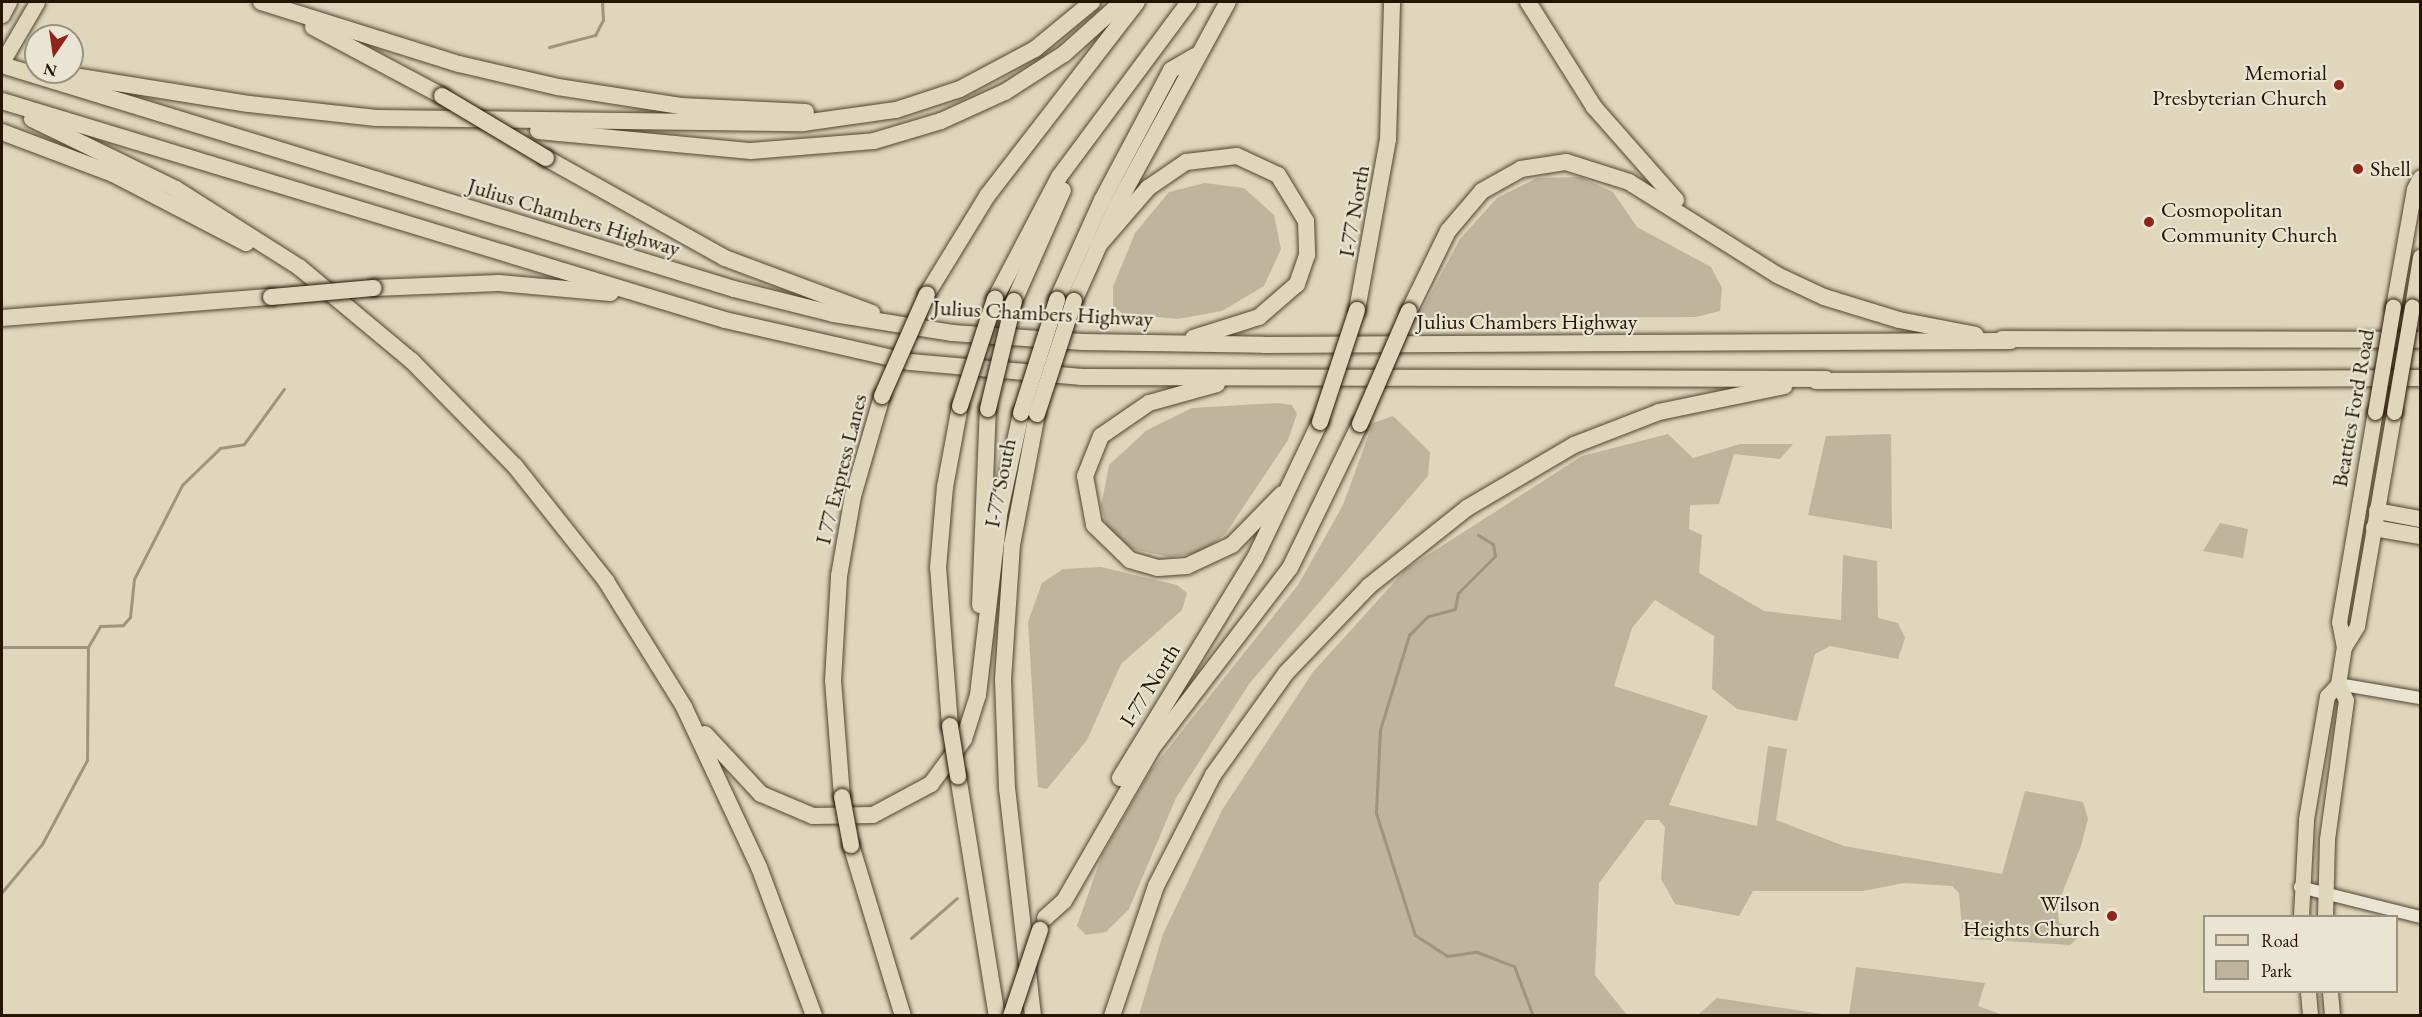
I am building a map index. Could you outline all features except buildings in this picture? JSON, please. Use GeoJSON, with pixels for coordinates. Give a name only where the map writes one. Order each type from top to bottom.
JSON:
{"type":"FeatureCollection","features":[{"type":"Feature","properties":{"kind":"highway"},"geometry":{"type":"LineString","coordinates":[[260,2],[441,96],[546,158],[725,258],[915,327]]}},
{"type":"Feature","properties":{"kind":"highway"},"geometry":{"type":"LineString","coordinates":[[260,2],[459,64],[599,94],[764,112],[918,104]]}},
{"type":"Feature","properties":{"kind":"highway"},"geometry":{"type":"LineString","coordinates":[[473,122],[779,124],[852,118],[918,104],[1017,60],[1092,2]]}},
{"type":"Feature","properties":{"kind":"highway"},"geometry":{"type":"LineString","coordinates":[[84,77],[280,109],[473,122],[729,150],[855,145],[930,125],[1005,92],[1064,54],[1122,2]]}},
{"type":"Feature","properties":{"kind":"highway","name":"I 77 Express Lanes"},"geometry":{"type":"LineString","coordinates":[[903,1016],[851,845],[842,797],[833,681],[839,576],[853,496],[882,396],[927,294],[987,196],[1137,2]]}},
{"type":"Feature","properties":{"kind":"highway"},"geometry":{"type":"LineString","coordinates":[[997,1016],[950,726],[938,568],[945,487],[960,406],[995,299],[1046,199],[1107,110],[1189,2]]}},
{"type":"Feature","properties":{"kind":"highway","name":"I-77 South"},"geometry":{"type":"LineString","coordinates":[[1033,1016],[1007,789],[1003,680],[1012,545],[1029,413],[1098,246],[1195,56],[1228,2]]}},
{"type":"Feature","properties":{"kind":"highway","name":"I-77 North"},"geometry":{"type":"LineString","coordinates":[[1011,1016],[1043,924],[1105,804],[1255,558],[1296,478],[1320,422],[1357,310],[1388,140],[1392,2]]}},
{"type":"Feature","properties":{"kind":"highway"},"geometry":{"type":"LineString","coordinates":[[1528,2],[1614,133],[1698,222]]}},
{"type":"Feature","properties":{"kind":"highway"},"geometry":{"type":"LineString","coordinates":[[2,103],[208,207],[356,314],[446,392],[540,494],[606,581],[684,707],[730,766],[761,794],[802,813],[850,818],[897,806],[940,774],[970,725],[981,678],[999,515],[1029,413],[1057,300],[1093,217],[1171,70],[1195,56]]}},
{"type":"Feature","properties":{"kind":"highway"},"geometry":{"type":"LineString","coordinates":[[2,63],[24,68]]}},
{"type":"Feature","properties":{"kind":"highway","name":"Julius Chambers Highway"},"geometry":{"type":"LineString","coordinates":[[2,63],[745,292],[915,327],[1035,340],[1177,343],[2011,341]]}},
{"type":"Feature","properties":{"kind":"highway"},"geometry":{"type":"LineString","coordinates":[[2,103],[651,298],[815,344],[948,367],[1082,377],[2421,378]]}},
{"type":"Feature","properties":{"kind":"highway"},"geometry":{"type":"LineString","coordinates":[[981,678],[980,511],[988,409],[1014,301],[1050,216],[1107,110]]}},
{"type":"Feature","properties":{"kind":"highway"},"geometry":{"type":"LineString","coordinates":[[2,132],[145,188],[240,240],[356,314]]}},
{"type":"Feature","properties":{"kind":"highway"},"geometry":{"type":"LineString","coordinates":[[1098,246],[1161,177],[1198,158],[1249,159],[1286,183],[1303,211],[1308,233],[1305,266],[1292,292],[1260,317],[1177,343]]}},
{"type":"Feature","properties":{"kind":"highway"},"geometry":{"type":"LineString","coordinates":[[1043,924],[1064,901],[1163,732],[1290,568],[1360,424],[1409,311],[1455,220],[1482,191],[1521,169],[1566,162],[1600,169],[1698,222],[1751,259],[1824,297],[1899,320],[2011,341],[2421,340]]}},
{"type":"Feature","properties":{"kind":"highway"},"geometry":{"type":"LineString","coordinates":[[2,318],[374,288],[499,283],[651,298]]}},
{"type":"Feature","properties":{"kind":"highway"},"geometry":{"type":"LineString","coordinates":[[1242,378],[1149,403],[1108,428],[1090,455],[1085,476],[1094,525],[1130,560],[1158,568],[1187,566],[1238,540],[1296,478]]}},
{"type":"Feature","properties":{"kind":"highway"},"geometry":{"type":"LineString","coordinates":[[1112,1016],[1156,886],[1213,775],[1286,673],[1369,586],[1483,497],[1602,432],[1689,404],[1826,379]]}},
{"type":"Feature","properties":{"kind":"highway"},"geometry":{"type":"LineString","coordinates":[[2375,520],[2421,519]]}},
{"type":"Feature","properties":{"kind":"highway"},"geometry":{"type":"LineString","coordinates":[[2375,520],[2421,536]]}},
{"type":"Feature","properties":{"kind":"highway"},"geometry":{"type":"LineString","coordinates":[[684,707],[759,867],[814,1016]]}},
{"type":"Feature","properties":{"kind":"main road"},"geometry":{"type":"LineString","coordinates":[[2,15],[9,2]]}},
{"type":"Feature","properties":{"kind":"main road"},"geometry":{"type":"LineString","coordinates":[[2,63],[37,2]]}},
{"type":"Feature","properties":{"kind":"main road","name":"Beatties Ford Road"},"geometry":{"type":"LineString","coordinates":[[2325,915],[2325,894],[2346,700],[2338,684],[2344,647],[2339,622],[2414,189],[2421,177]]}},
{"type":"Feature","properties":{"kind":"main road","name":"Beatties Ford Road"},"geometry":{"type":"LineString","coordinates":[[2344,647],[2357,626],[2421,257]]}},
{"type":"Feature","properties":{"kind":"main road","name":"Beatties Ford Road"},"geometry":{"type":"LineString","coordinates":[[2301,915],[2300,887],[2326,696],[2338,684]]}},
{"type":"Feature","properties":{"kind":"main road"},"geometry":{"type":"LineString","coordinates":[[2308,993],[2310,1016]]}},
{"type":"Feature","properties":{"kind":"main road"},"geometry":{"type":"LineString","coordinates":[[2330,993],[2332,1016]]}},
{"type":"Feature","properties":{"kind":"street"},"geometry":{"type":"LineString","coordinates":[[2338,684],[2421,698]]}},
{"type":"Feature","properties":{"kind":"street"},"geometry":{"type":"LineString","coordinates":[[2300,887],[2421,917]]}},
{"type":"Feature","properties":{"kind":"green space"},"geometry":{"type":"Polygon","coordinates":[[[1580,177],[1613,192],[1637,227],[1711,267],[1722,288],[1720,311],[1696,317],[1428,318],[1421,312],[1460,239],[1497,198],[1537,178],[1580,177]]]}},
{"type":"Feature","properties":{"kind":"green space"},"geometry":{"type":"Polygon","coordinates":[[[1205,183],[1244,188],[1274,215],[1281,249],[1264,286],[1222,311],[1178,319],[1123,314],[1113,306],[1113,287],[1135,233],[1169,192],[1205,183]]]}},
{"type":"Feature","properties":{"kind":"green space"},"geometry":{"type":"Polygon","coordinates":[[[1278,403],[1292,405],[1297,414],[1288,440],[1226,533],[1203,552],[1169,557],[1133,549],[1108,531],[1101,506],[1109,465],[1147,430],[1192,408],[1278,403]]]}},
{"type":"Feature","properties":{"kind":"green space"},"geometry":{"type":"Polygon","coordinates":[[[1393,416],[1430,452],[1428,476],[1249,684],[1176,798],[1129,909],[1106,932],[1086,935],[1077,926],[1102,855],[1151,770],[1298,585],[1343,505],[1373,423],[1393,416]]]}},
{"type":"Feature","properties":{"kind":"green space"},"geometry":{"type":"Polygon","coordinates":[[[1668,434],[1693,458],[1740,444],[1793,444],[1780,459],[1734,454],[1719,504],[1690,505],[1689,529],[1702,535],[1699,573],[1764,611],[1841,620],[1843,555],[1877,561],[1878,618],[1898,623],[1905,638],[1898,659],[1830,646],[1815,654],[1797,721],[1737,709],[1712,689],[1714,636],[1655,600],[1632,628],[1614,686],[1708,716],[1669,805],[1757,826],[1768,746],[1787,749],[1776,820],[1844,846],[2002,874],[2025,791],[2083,802],[2088,819],[2081,846],[2057,906],[2059,923],[2077,927],[2079,937],[2070,945],[1972,939],[1962,928],[1959,893],[1952,886],[1904,883],[1863,891],[1753,891],[1739,916],[1675,904],[1661,879],[1665,827],[1659,820],[1646,820],[1599,883],[1595,975],[1627,1015],[1139,1015],[1163,934],[1222,810],[1313,672],[1406,569],[1582,456],[1668,434]]]}},
{"type":"Feature","properties":{"kind":"green space"},"geometry":{"type":"Polygon","coordinates":[[[1891,434],[1892,529],[1808,515],[1826,436],[1891,434]]]}},
{"type":"Feature","properties":{"kind":"green space"},"geometry":{"type":"Polygon","coordinates":[[[2220,523],[2248,529],[2243,558],[2203,551],[2220,523]]]}},
{"type":"Feature","properties":{"kind":"green space"},"geometry":{"type":"Polygon","coordinates":[[[1101,567],[1177,585],[1187,593],[1182,610],[1121,664],[1087,740],[1047,789],[1038,787],[1028,622],[1042,583],[1063,569],[1101,567]]]}},
{"type":"Feature","properties":{"kind":"green space"},"geometry":{"type":"Polygon","coordinates":[[[1856,967],[1985,983],[1978,1006],[2003,1015],[1849,1015],[1856,967]]]}},
{"type":"Feature","properties":{"kind":"green space"},"geometry":{"type":"Polygon","coordinates":[[[1717,998],[1828,1015],[1698,1015],[1717,998]]]}},
{"type":"Feature","properties":{"kind":"waterway"},"geometry":{"type":"LineString","coordinates":[[549,47],[595,35],[603,20],[602,2]]}},
{"type":"Feature","properties":{"kind":"waterway"},"geometry":{"type":"LineString","coordinates":[[2,892],[42,844],[87,760],[88,647],[100,626],[123,625],[130,617],[134,579],[182,485],[220,448],[244,444],[284,389]]}},
{"type":"Feature","properties":{"kind":"waterway"},"geometry":{"type":"LineString","coordinates":[[1478,535],[1493,544],[1495,556],[1458,593],[1455,609],[1428,616],[1409,635],[1380,730],[1376,813],[1415,935],[1447,956],[1477,952],[1514,966],[1533,1016]]}},
{"type":"Feature","properties":{"kind":"waterway"},"geometry":{"type":"LineString","coordinates":[[2,647],[88,647]]}},
{"type":"Feature","properties":{"kind":"waterway"},"geometry":{"type":"LineString","coordinates":[[911,938],[957,898]]}},
{"type":"Feature","properties":{"kind":"place","name":"Memorial Presbyterian Church"},"geometry":{"type":"Point","coordinates":[2339,85]}},
{"type":"Feature","properties":{"kind":"place","name":"Shell"},"geometry":{"type":"Point","coordinates":[2358,169]}},
{"type":"Feature","properties":{"kind":"place","name":"Cosmopolitan Community Church"},"geometry":{"type":"Point","coordinates":[2149,222]}},
{"type":"Feature","properties":{"kind":"place","name":"Wilson Heights Church"},"geometry":{"type":"Point","coordinates":[2112,916]}}]}
